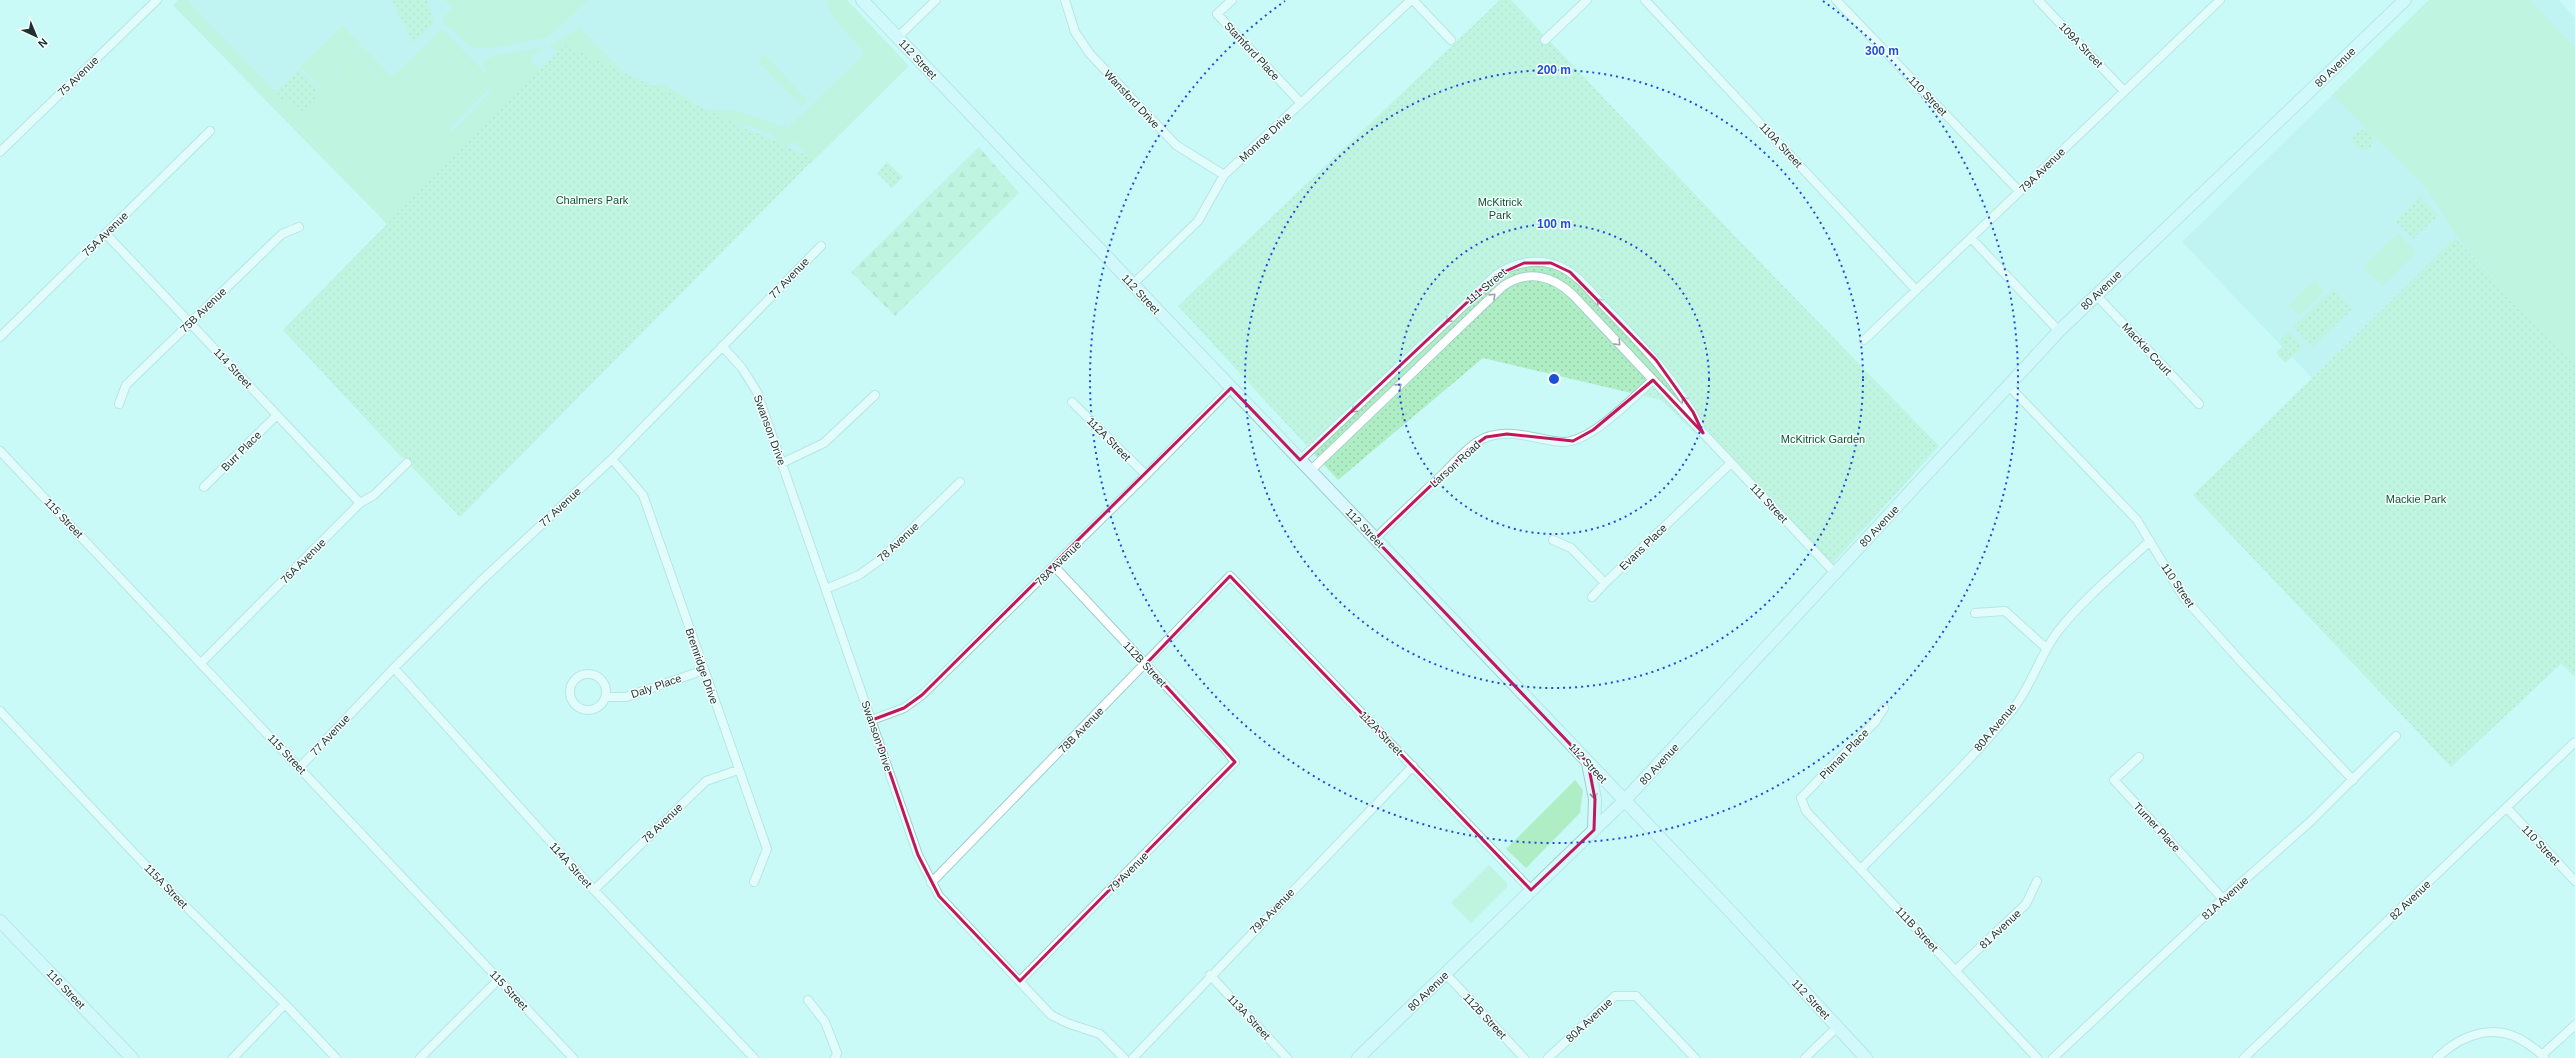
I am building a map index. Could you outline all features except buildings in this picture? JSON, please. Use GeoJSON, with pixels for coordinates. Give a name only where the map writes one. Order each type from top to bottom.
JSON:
{"type":"FeatureCollection","features":[{"type":"Feature","properties":{"kind":"street","name":"75 Avenue"},"geometry":{"type":"LineString","coordinates":[[0,152],[157,0]]}},
{"type":"Feature","properties":{"kind":"street","name":"112 Street"},"geometry":{"type":"LineString","coordinates":[[862,0],[1588,763],[1866,1058]]}},
{"type":"Feature","properties":{"kind":"street"},"geometry":{"type":"LineString","coordinates":[[898,37],[936,0]]}},
{"type":"Feature","properties":{"kind":"street","name":"Wansford Drive"},"geometry":{"type":"LineString","coordinates":[[1065,0],[1075,32],[1090,54],[1176,145],[1224,175]]}},
{"type":"Feature","properties":{"kind":"street","name":"Stamford Place"},"geometry":{"type":"LineString","coordinates":[[1232,0],[1217,14],[1301,103]]}},
{"type":"Feature","properties":{"kind":"street"},"geometry":{"type":"LineString","coordinates":[[1412,0],[1451,40]]}},
{"type":"Feature","properties":{"kind":"street","name":"Monroe Drive"},"geometry":{"type":"LineString","coordinates":[[1132,285],[1198,221],[1224,175],[1412,0]]}},
{"type":"Feature","properties":{"kind":"street"},"geometry":{"type":"LineString","coordinates":[[1545,40],[1587,0]]}},
{"type":"Feature","properties":{"kind":"street","name":"110A Street"},"geometry":{"type":"LineString","coordinates":[[1645,0],[1916,290]]}},
{"type":"Feature","properties":{"kind":"street","name":"110 Street"},"geometry":{"type":"LineString","coordinates":[[1836,0],[2019,191]]}},
{"type":"Feature","properties":{"kind":"street","name":"109A Street"},"geometry":{"type":"LineString","coordinates":[[2038,0],[2124,91]]}},
{"type":"Feature","properties":{"kind":"street","name":"79A Avenue"},"geometry":{"type":"LineString","coordinates":[[1864,340],[2220,0]]}},
{"type":"Feature","properties":{"kind":"street","name":"80 Avenue"},"geometry":{"type":"LineString","coordinates":[[1358,1058],[1624,801],[2059,332],[2405,0]]}},
{"type":"Feature","properties":{"kind":"street","name":"75A Avenue"},"geometry":{"type":"LineString","coordinates":[[0,337],[210,132]]}},
{"type":"Feature","properties":{"kind":"street","name":"75B Avenue"},"geometry":{"type":"LineString","coordinates":[[119,404],[126,385],[282,234],[299,226]]}},
{"type":"Feature","properties":{"kind":"street","name":"114 Street"},"geometry":{"type":"LineString","coordinates":[[106,234],[360,503]]}},
{"type":"Feature","properties":{"kind":"street"},"geometry":{"type":"LineString","coordinates":[[1971,238],[2059,332]]}},
{"type":"Feature","properties":{"kind":"street","name":"77 Avenue"},"geometry":{"type":"LineString","coordinates":[[300,767],[394,668],[482,581],[612,458],[820,246]]}},
{"type":"Feature","properties":{"kind":"street","name":"111 Street"},"geometry":{"type":"LineString","coordinates":[[1300,460],[1495,276],[1505,269],[1524,263],[1551,263],[1578,278],[1656,360],[1693,412],[1703,433]]}},
{"type":"Feature","properties":{"kind":"street","name":"111 Street"},"geometry":{"type":"LineString","coordinates":[[1310,471],[1502,287],[1522,277],[1544,276],[1565,288],[1835,573]]}},
{"type":"Feature","properties":{"kind":"street","name":"MacKie Court"},"geometry":{"type":"LineString","coordinates":[[2096,295],[2199,404]]}},
{"type":"Feature","properties":{"kind":"street","name":"Swanson Drive"},"geometry":{"type":"LineString","coordinates":[[722,346],[742,368],[757,392],[918,855],[931,883],[939,896],[1051,1015],[1067,1023],[1100,1034],[1124,1058]]}},
{"type":"Feature","properties":{"kind":"street","name":"Larson Road"},"geometry":{"type":"LineString","coordinates":[[1375,539],[1468,450],[1486,437],[1507,434],[1530,435],[1562,442],[1573,441],[1593,430],[1653,380]]}},
{"type":"Feature","properties":{"kind":"street","name":"110 Street"},"geometry":{"type":"LineString","coordinates":[[2009,386],[2137,520],[2184,598],[2243,664],[2353,780]]}},
{"type":"Feature","properties":{"kind":"street","name":"78A Avenue"},"geometry":{"type":"LineString","coordinates":[[872,720],[904,708],[922,695],[1146,475],[1231,388]]}},
{"type":"Feature","properties":{"kind":"street"},"geometry":{"type":"LineString","coordinates":[[782,463],[824,443],[875,395]]}},
{"type":"Feature","properties":{"kind":"street","name":"112A Street"},"geometry":{"type":"LineString","coordinates":[[1072,402],[1146,475]]}},
{"type":"Feature","properties":{"kind":"street","name":"Burr Place"},"geometry":{"type":"LineString","coordinates":[[204,487],[277,415]]}},
{"type":"Feature","properties":{"kind":"street","name":"115 Street"},"geometry":{"type":"LineString","coordinates":[[0,451],[300,767],[573,1058]]}},
{"type":"Feature","properties":{"kind":"street","name":"Bremridge Drive"},"geometry":{"type":"LineString","coordinates":[[612,458],[643,496],[766,849],[754,882]]}},
{"type":"Feature","properties":{"kind":"street","name":"76A Avenue"},"geometry":{"type":"LineString","coordinates":[[201,663],[360,503],[374,495],[407,463]]}},
{"type":"Feature","properties":{"kind":"street","name":"Evans Place"},"geometry":{"type":"LineString","coordinates":[[1592,597],[1731,463]]}},
{"type":"Feature","properties":{"kind":"street","name":"78 Avenue"},"geometry":{"type":"LineString","coordinates":[[826,588],[859,575],[880,560],[960,482]]}},
{"type":"Feature","properties":{"kind":"street"},"geometry":{"type":"LineString","coordinates":[[1553,540],[1571,548],[1605,583]]}},
{"type":"Feature","properties":{"kind":"street","name":"80A Avenue"},"geometry":{"type":"LineString","coordinates":[[1861,869],[1984,743],[2010,713],[2046,648],[2081,605],[2150,541]]}},
{"type":"Feature","properties":{"kind":"street","name":"112B Street"},"geometry":{"type":"LineString","coordinates":[[1054,566],[1235,762]]}},
{"type":"Feature","properties":{"kind":"street","name":"112A Street"},"geometry":{"type":"LineString","coordinates":[[1230,576],[1531,890]]}},
{"type":"Feature","properties":{"kind":"street","name":"78B Avenue"},"geometry":{"type":"LineString","coordinates":[[931,883],[1146,664],[1230,576]]}},
{"type":"Feature","properties":{"kind":"street"},"geometry":{"type":"LineString","coordinates":[[1975,613],[2005,611],[2046,648]]}},
{"type":"Feature","properties":{"kind":"street","name":"114A Street"},"geometry":{"type":"LineString","coordinates":[[394,668],[594,890],[754,1058]]}},
{"type":"Feature","properties":{"kind":"street","name":"Daly Place"},"geometry":{"type":"LineString","coordinates":[[607,697],[626,697],[704,670]]}},
{"type":"Feature","properties":{"kind":"street"},"geometry":{"type":"LineString","coordinates":[[580,674],[595,674],[606,684],[607,697],[600,707],[585,711],[575,706],[569,696],[570,685],[580,674]]}},
{"type":"Feature","properties":{"kind":"street","name":"Pitman Place"},"geometry":{"type":"LineString","coordinates":[[1801,798],[1875,722],[1884,708]]}},
{"type":"Feature","properties":{"kind":"street","name":"115A Street"},"geometry":{"type":"LineString","coordinates":[[0,711],[166,887],[285,1004],[336,1058]]}},
{"type":"Feature","properties":{"kind":"street","name":"81A Avenue"},"geometry":{"type":"LineString","coordinates":[[2053,1058],[2353,780],[2396,736]]}},
{"type":"Feature","properties":{"kind":"street","name":"82 Avenue"},"geometry":{"type":"LineString","coordinates":[[2244,1058],[2575,742]]}},
{"type":"Feature","properties":{"kind":"street","name":"Turner Place"},"geometry":{"type":"LineString","coordinates":[[2139,757],[2114,780],[2223,899]]}},
{"type":"Feature","properties":{"kind":"street","name":"79 Avenue"},"geometry":{"type":"LineString","coordinates":[[1020,981],[1235,762]]}},
{"type":"Feature","properties":{"kind":"street"},"geometry":{"type":"LineString","coordinates":[[1588,763],[1595,798],[1594,830]]}},
{"type":"Feature","properties":{"kind":"street","name":"79A Avenue"},"geometry":{"type":"LineString","coordinates":[[1133,1058],[1210,975],[1413,766]]}},
{"type":"Feature","properties":{"kind":"street","name":"78 Avenue"},"geometry":{"type":"LineString","coordinates":[[594,890],[706,781],[738,770]]}},
{"type":"Feature","properties":{"kind":"street","name":"111B Street"},"geometry":{"type":"LineString","coordinates":[[1801,798],[1806,811],[2037,1058]]}},
{"type":"Feature","properties":{"kind":"street","name":"110 Street"},"geometry":{"type":"LineString","coordinates":[[2507,808],[2575,881]]}},
{"type":"Feature","properties":{"kind":"street","name":"81 Avenue"},"geometry":{"type":"LineString","coordinates":[[1955,971],[2026,904],[2037,881]]}},
{"type":"Feature","properties":{"kind":"street","name":"116 Street"},"geometry":{"type":"LineString","coordinates":[[0,921],[132,1058]]}},
{"type":"Feature","properties":{"kind":"street","name":"112B Street"},"geometry":{"type":"LineString","coordinates":[[1446,974],[1524,1058]]}},
{"type":"Feature","properties":{"kind":"street","name":"113A Street"},"geometry":{"type":"LineString","coordinates":[[1210,975],[1288,1058]]}},
{"type":"Feature","properties":{"kind":"street"},"geometry":{"type":"LineString","coordinates":[[420,1058],[499,979]]}},
{"type":"Feature","properties":{"kind":"street","name":"80A Avenue"},"geometry":{"type":"LineString","coordinates":[[1548,1058],[1615,996],[1636,996],[1695,1058]]}},
{"type":"Feature","properties":{"kind":"street"},"geometry":{"type":"LineString","coordinates":[[808,1000],[825,1022],[837,1053],[836,1058]]}},
{"type":"Feature","properties":{"kind":"street"},"geometry":{"type":"LineString","coordinates":[[233,1058],[285,1004]]}},
{"type":"Feature","properties":{"kind":"street"},"geometry":{"type":"LineString","coordinates":[[2437,1058],[2452,1044],[2484,1031],[2516,1036],[2543,1057],[2575,1025]]}},
{"type":"Feature","properties":{"kind":"street"},"geometry":{"type":"LineString","coordinates":[[1805,1058],[1837,1027]]}},
{"type":"Feature","properties":{"kind":"highlighted area"},"geometry":{"type":"Polygon","coordinates":[[[1524,263],[1551,263],[1570,272],[1656,360],[1693,412],[1703,433],[1653,380],[1593,430],[1573,441],[1507,434],[1486,437],[1468,450],[1375,539],[1588,763],[1595,799],[1594,830],[1531,890],[1230,576],[1146,664],[1235,762],[1020,981],[939,896],[918,855],[872,720],[904,708],[922,695],[1231,388],[1300,460],[1495,276],[1524,263]]]}},
{"type":"Feature","properties":{"kind":"shaded area"},"geometry":{"type":"Polygon","coordinates":[[[178,0],[847,0],[909,66],[814,159],[387,224],[173,5],[178,0]]]}},
{"type":"Feature","properties":{"kind":"shaded area"},"geometry":{"type":"Polygon","coordinates":[[[2429,0],[2559,0],[2575,18],[2575,364],[2455,238],[2312,378],[2182,242],[2429,0]]]}},
{"type":"Feature","properties":{"kind":"green space","name":"Chalmers Park"},"geometry":{"type":"Polygon","coordinates":[[[178,0],[190,0],[188,2],[273,89],[276,91],[282,85],[286,98],[314,97],[320,91],[317,89],[362,46],[390,75],[395,75],[442,29],[488,76],[482,61],[506,54],[548,46],[533,55],[531,61],[552,79],[591,384],[460,517],[412,467],[429,466],[410,453],[402,458],[283,330],[387,224],[173,5],[178,0]],[[491,87],[449,128],[452,132],[491,91],[491,87]]]}},
{"type":"Feature","properties":{"kind":"green space"},"geometry":{"type":"Polygon","coordinates":[[[391,0],[427,0],[435,22],[413,43],[391,0]]]}},
{"type":"Feature","properties":{"kind":"green space"},"geometry":{"type":"Polygon","coordinates":[[[445,0],[588,0],[549,37],[494,48],[472,48],[441,20],[452,8],[445,0]]]}},
{"type":"Feature","properties":{"kind":"green space"},"geometry":{"type":"Polygon","coordinates":[[[827,0],[847,0],[905,62],[905,70],[811,163],[796,142],[786,146],[782,152],[773,135],[751,126],[732,123],[650,87],[662,83],[703,109],[737,111],[788,128],[865,53],[837,22],[832,15],[827,0]]]}},
{"type":"Feature","properties":{"kind":"green space","name":"McKitrick Park"},"geometry":{"type":"Polygon","coordinates":[[[1500,0],[1511,0],[1730,231],[1939,446],[1832,564],[1661,400],[1483,358],[1338,480],[1178,306],[1500,0]]]}},
{"type":"Feature","properties":{"kind":"green space"},"geometry":{"type":"Polygon","coordinates":[[[2429,0],[2530,0],[2575,47],[2575,365],[2459,240],[2428,190],[2332,95],[2429,0]]]}},
{"type":"Feature","properties":{"kind":"green space"},"geometry":{"type":"Polygon","coordinates":[[[342,26],[361,45],[319,86],[300,67],[342,26]]]}},
{"type":"Feature","properties":{"kind":"green space"},"geometry":{"type":"Polygon","coordinates":[[[580,28],[626,75],[559,52],[549,46],[580,28]]]}},
{"type":"Feature","properties":{"kind":"green space","name":"Chalmers Park"},"geometry":{"type":"Polygon","coordinates":[[[564,45],[814,159],[460,517],[283,330],[564,45]]]}},
{"type":"Feature","properties":{"kind":"green space"},"geometry":{"type":"Polygon","coordinates":[[[765,55],[808,101],[801,106],[758,61],[765,55]]]}},
{"type":"Feature","properties":{"kind":"green space"},"geometry":{"type":"Polygon","coordinates":[[[299,69],[320,91],[314,97],[316,100],[303,112],[295,104],[288,106],[286,99],[282,99],[277,93],[299,69]]]}},
{"type":"Feature","properties":{"kind":"green space"},"geometry":{"type":"Polygon","coordinates":[[[2359,130],[2367,130],[2373,136],[2373,144],[2367,150],[2359,150],[2353,144],[2353,136],[2359,130]]]}},
{"type":"Feature","properties":{"kind":"green space"},"geometry":{"type":"Polygon","coordinates":[[[979,147],[1019,193],[895,316],[851,272],[979,147]]]}},
{"type":"Feature","properties":{"kind":"green space"},"geometry":{"type":"Polygon","coordinates":[[[887,162],[903,177],[892,188],[877,173],[887,162]]]}},
{"type":"Feature","properties":{"kind":"green space"},"geometry":{"type":"Polygon","coordinates":[[[2420,197],[2438,215],[2413,239],[2396,221],[2420,197]]]}},
{"type":"Feature","properties":{"kind":"green space"},"geometry":{"type":"Polygon","coordinates":[[[2398,233],[2416,253],[2382,286],[2363,267],[2398,233]]]}},
{"type":"Feature","properties":{"kind":"green space","name":"Mackie Park"},"geometry":{"type":"Polygon","coordinates":[[[2455,238],[2575,364],[2575,677],[2561,664],[2451,767],[2193,495],[2455,238]]]}},
{"type":"Feature","properties":{"kind":"green space"},"geometry":{"type":"Polygon","coordinates":[[[2315,280],[2325,291],[2299,316],[2289,305],[2315,280]]]}},
{"type":"Feature","properties":{"kind":"green space"},"geometry":{"type":"Polygon","coordinates":[[[2333,289],[2352,309],[2312,347],[2293,327],[2333,289]]]}},
{"type":"Feature","properties":{"kind":"green space"},"geometry":{"type":"Polygon","coordinates":[[[2289,332],[2303,347],[2285,363],[2276,353],[2283,346],[2279,341],[2289,332]]]}},
{"type":"Feature","properties":{"kind":"green space"},"geometry":{"type":"Polygon","coordinates":[[[1575,780],[1583,790],[1580,813],[1526,868],[1506,849],[1575,780]]]}},
{"type":"Feature","properties":{"kind":"green space"},"geometry":{"type":"Polygon","coordinates":[[[1489,865],[1507,883],[1507,887],[1471,923],[1451,903],[1489,865]]]}},
{"type":"Feature","properties":{"kind":"park label","name":"McKitrick Garden"},"geometry":{"type":"Point","coordinates":[1823,439]}}]}
